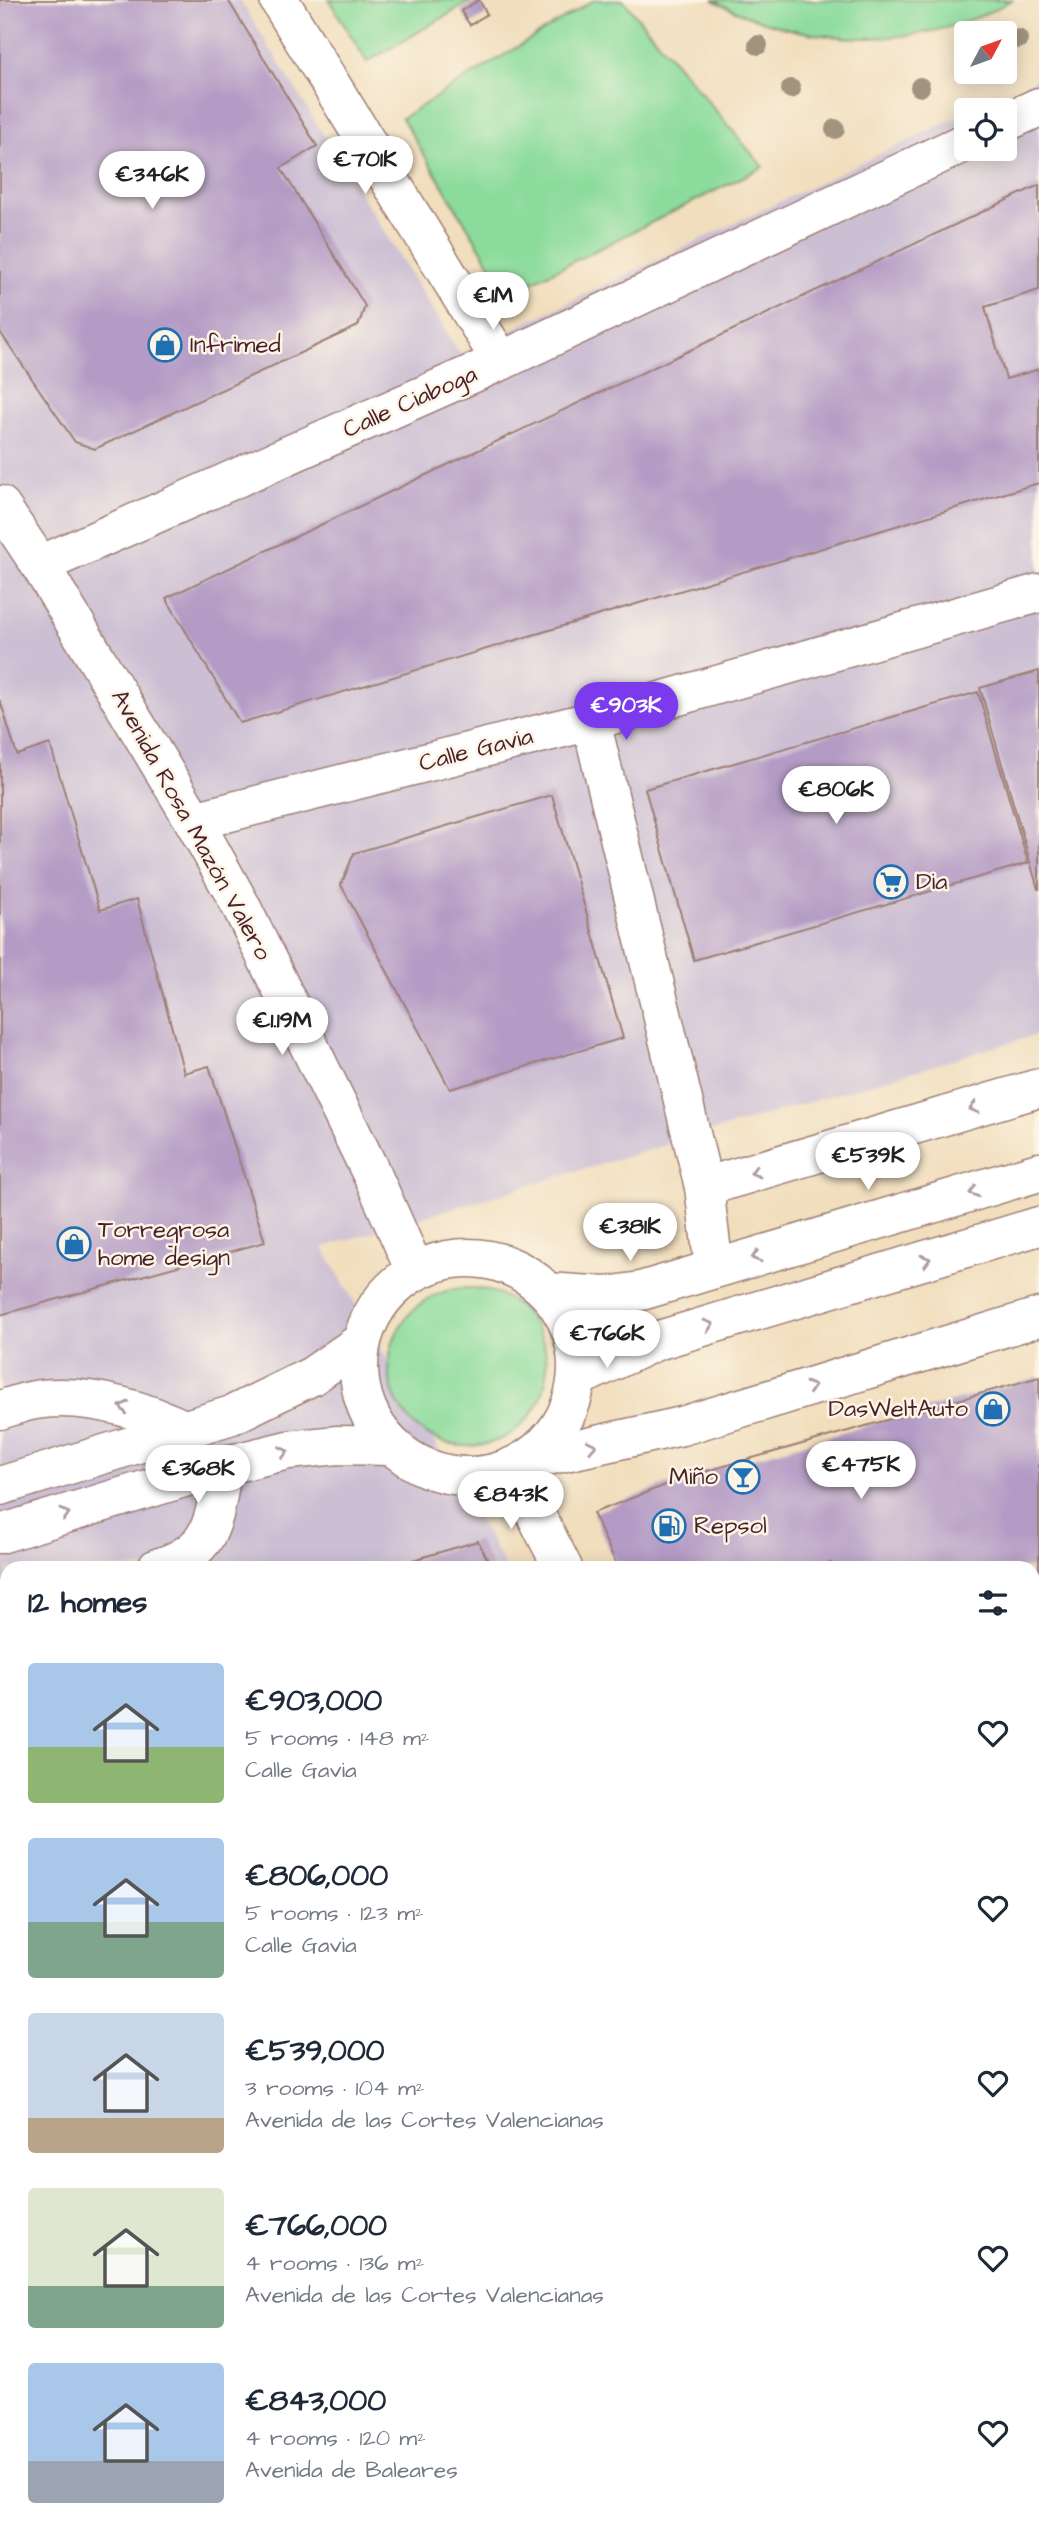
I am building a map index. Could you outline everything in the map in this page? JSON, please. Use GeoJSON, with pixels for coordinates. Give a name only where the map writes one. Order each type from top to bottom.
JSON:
{"type":"FeatureCollection","features":[{"type":"Feature","properties":{"kind":"main road"},"geometry":{"type":"LineString","coordinates":[[279,0],[501,361]]}},
{"type":"Feature","properties":{"kind":"main road"},"geometry":{"type":"LineString","coordinates":[[1017,117],[1039,107]]}},
{"type":"Feature","properties":{"kind":"main road","name":"Calle Ciaboga"},"geometry":{"type":"LineString","coordinates":[[40,565],[501,361],[954,148]]}},
{"type":"Feature","properties":{"kind":"main road","name":"Avenida Rosa Mazón Valero"},"geometry":{"type":"LineString","coordinates":[[2,511],[40,565],[194,821],[241,905],[376,1183],[415,1271]]}},
{"type":"Feature","properties":{"kind":"main road","name":"Calle Gavia"},"geometry":{"type":"LineString","coordinates":[[194,821],[591,721],[1039,593]]}},
{"type":"Feature","properties":{"kind":"main road"},"geometry":{"type":"LineString","coordinates":[[591,721],[704,1187],[714,1269]]}},
{"type":"Feature","properties":{"kind":"main road"},"geometry":{"type":"LineString","coordinates":[[704,1187],[1039,1088]]}},
{"type":"Feature","properties":{"kind":"main road"},"geometry":{"type":"LineString","coordinates":[[548,1292],[606,1296],[641,1291],[1039,1172]]}},
{"type":"Feature","properties":{"kind":"main road"},"geometry":{"type":"LineString","coordinates":[[578,1378],[656,1341],[1039,1226]]}},
{"type":"Feature","properties":{"kind":"main road"},"geometry":{"type":"LineString","coordinates":[[519,1464],[551,1439],[569,1410],[578,1378],[576,1347],[566,1318],[548,1292],[526,1274],[499,1261],[470,1257],[442,1260],[415,1271],[390,1289],[372,1313],[361,1342],[360,1387],[377,1429],[392,1446],[410,1460],[452,1475],[474,1477],[682,1426],[1039,1317]]}},
{"type":"Feature","properties":{"kind":"main road"},"geometry":{"type":"LineString","coordinates":[[0,1486],[188,1430],[272,1398],[312,1376],[361,1342]]}},
{"type":"Feature","properties":{"kind":"main road"},"geometry":{"type":"LineString","coordinates":[[0,1410],[40,1399],[71,1399],[134,1409],[188,1430]]}},
{"type":"Feature","properties":{"kind":"main road"},"geometry":{"type":"LineString","coordinates":[[0,1534],[223,1466],[288,1450],[338,1445],[392,1446]]}},
{"type":"Feature","properties":{"kind":"main road"},"geometry":{"type":"LineString","coordinates":[[519,1464],[560,1561]]}},
{"type":"Feature","properties":{"kind":"main road"},"geometry":{"type":"LineString","coordinates":[[174,1561],[191,1554],[205,1539],[212,1521],[223,1466]]}},
{"type":"Feature","properties":{"kind":"shaded area"},"geometry":{"type":"Polygon","coordinates":[[[0,0],[240,0],[460,354],[954,119],[954,161],[1017,161],[1017,98],[997,98],[1039,78],[1039,1034],[323,1247],[502,1561],[0,1561],[0,0]]]}},
{"type":"Feature","properties":{"kind":"green space"},"geometry":{"type":"Polygon","coordinates":[[[329,0],[473,0],[367,62],[329,0]]]}},
{"type":"Feature","properties":{"kind":"green space"},"geometry":{"type":"Polygon","coordinates":[[[594,0],[623,0],[763,167],[508,294],[402,118],[594,0]]]}},
{"type":"Feature","properties":{"kind":"green space"},"geometry":{"type":"Polygon","coordinates":[[[713,0],[1012,0],[977,17],[954,21],[954,24],[940,29],[902,36],[863,38],[824,35],[785,28],[748,16],[713,0]]]}},
{"type":"Feature","properties":{"kind":"green space"},"geometry":{"type":"Polygon","coordinates":[[[468,1288],[498,1294],[524,1311],[541,1337],[547,1367],[541,1397],[524,1423],[498,1440],[468,1446],[438,1440],[412,1423],[395,1397],[389,1367],[395,1337],[412,1311],[438,1294],[468,1288]]]}},
{"type":"Feature","properties":{"kind":"building"},"geometry":{"type":"Polygon","coordinates":[[[0,0],[228,0],[317,146],[281,168],[365,306],[358,326],[95,449],[75,442],[0,332],[0,0]]]}},
{"type":"Feature","properties":{"kind":"building"},"geometry":{"type":"Polygon","coordinates":[[[479,0],[487,14],[470,25],[461,11],[479,0]]]}},
{"type":"Feature","properties":{"kind":"building"},"geometry":{"type":"Polygon","coordinates":[[[1039,185],[1039,290],[985,307],[1006,379],[1039,369],[1039,483],[240,723],[166,598],[1039,185]]]}},
{"type":"Feature","properties":{"kind":"building"},"geometry":{"type":"Polygon","coordinates":[[[1039,671],[1039,889],[1038,889],[980,688],[1039,671]]]}},
{"type":"Feature","properties":{"kind":"building"},"geometry":{"type":"Polygon","coordinates":[[[978,692],[1028,863],[694,960],[645,789],[978,692]]]}},
{"type":"Feature","properties":{"kind":"building"},"geometry":{"type":"Polygon","coordinates":[[[0,700],[17,755],[50,744],[100,910],[137,899],[184,1073],[209,1066],[265,1242],[0,1315],[0,700]]]}},
{"type":"Feature","properties":{"kind":"building"},"geometry":{"type":"Polygon","coordinates":[[[552,795],[623,1038],[450,1089],[341,885],[354,853],[552,795]]]}},
{"type":"Feature","properties":{"kind":"building"},"geometry":{"type":"Polygon","coordinates":[[[1039,1377],[1039,1561],[615,1561],[593,1513],[689,1476],[1039,1377]]]}},
{"type":"Feature","properties":{"kind":"building"},"geometry":{"type":"Polygon","coordinates":[[[478,1541],[488,1561],[410,1561],[478,1541]]]}},
{"type":"Feature","properties":{"kind":"place","name":"Infrimed"},"geometry":{"type":"Point","coordinates":[165,345]}},
{"type":"Feature","properties":{"kind":"place","name":"Dia"},"geometry":{"type":"Point","coordinates":[891,882]}},
{"type":"Feature","properties":{"kind":"place","name":"Torregrosa home design"},"geometry":{"type":"Point","coordinates":[74,1244]}},
{"type":"Feature","properties":{"kind":"place","name":"DasWeltAuto"},"geometry":{"type":"Point","coordinates":[993,1409]}},
{"type":"Feature","properties":{"kind":"place","name":"Miño"},"geometry":{"type":"Point","coordinates":[743,1477]}},
{"type":"Feature","properties":{"kind":"place","name":"Repsol"},"geometry":{"type":"Point","coordinates":[669,1526]}}]}
